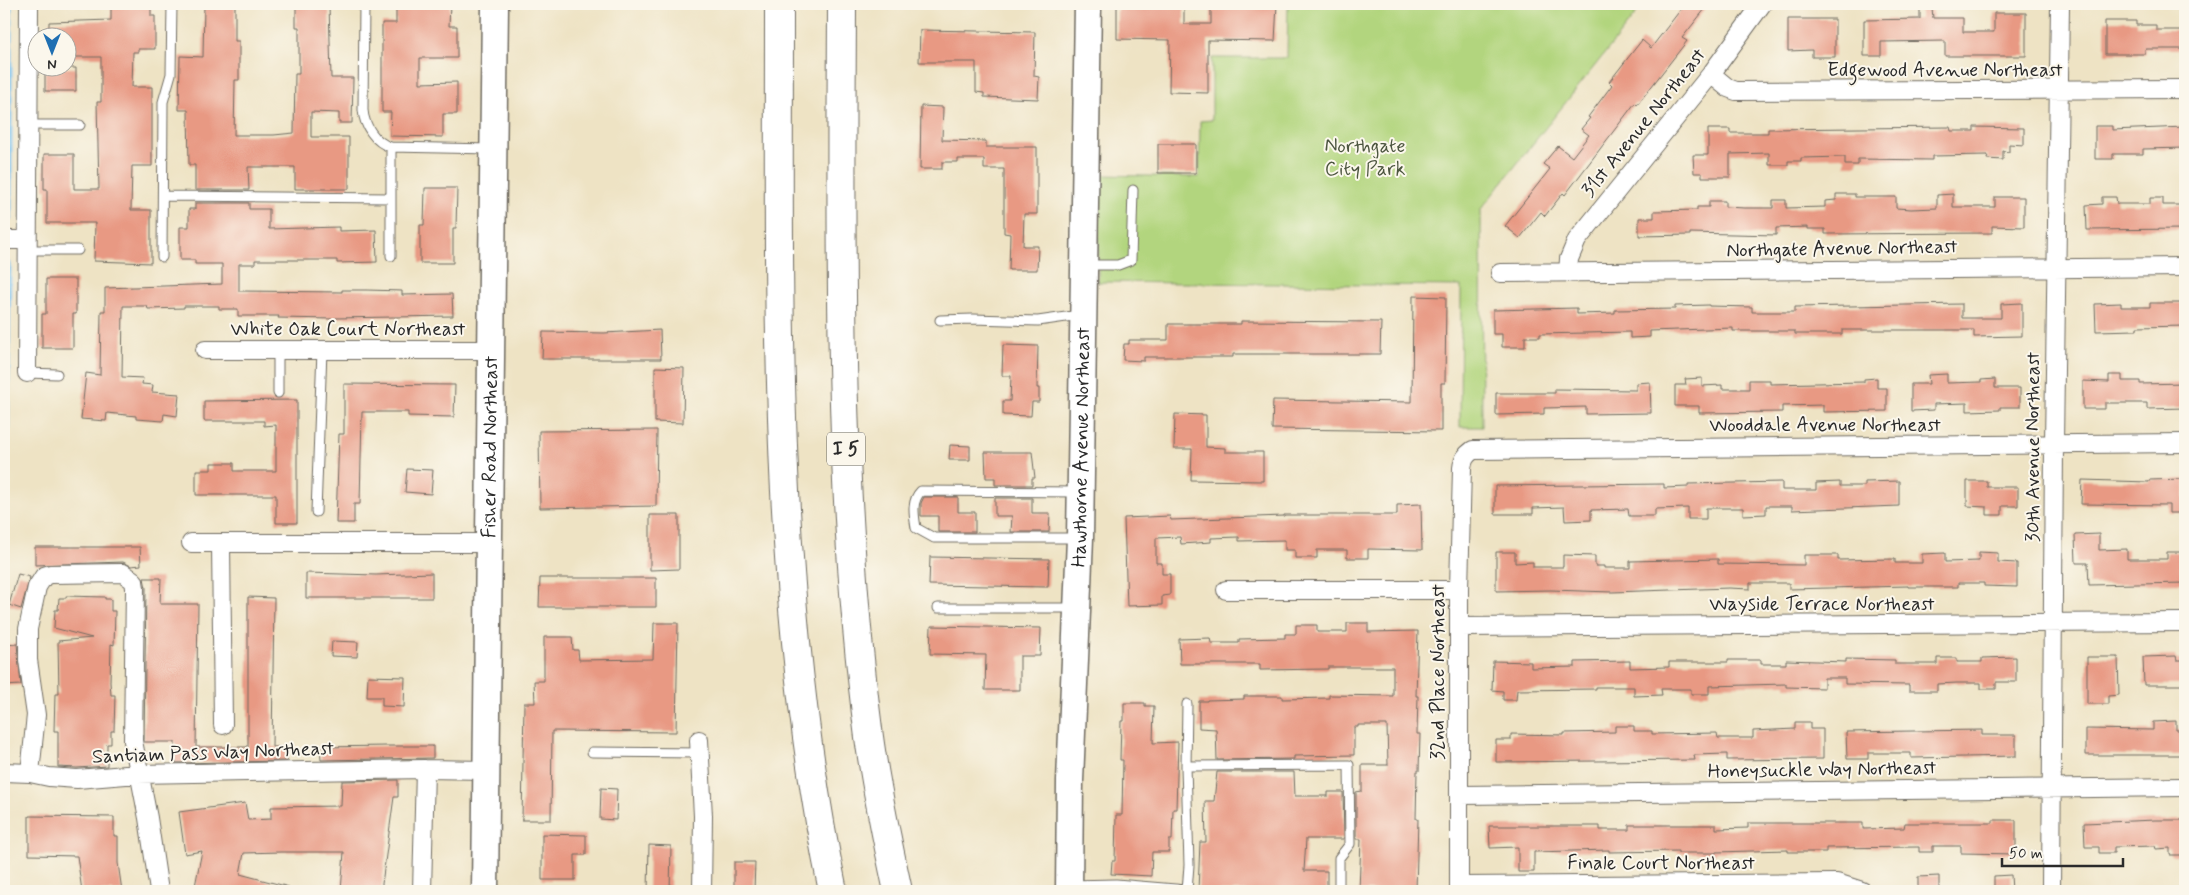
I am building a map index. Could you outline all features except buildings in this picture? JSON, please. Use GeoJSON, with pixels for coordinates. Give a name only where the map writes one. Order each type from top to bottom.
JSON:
{"type":"FeatureCollection","features":[{"type":"Feature","properties":{"kind":"highway"},"geometry":{"type":"LineString","coordinates":[[779,4],[780,372],[788,560],[801,705],[810,767],[833,891]]}},
{"type":"Feature","properties":{"kind":"highway","name":"I 5"},"geometry":{"type":"LineString","coordinates":[[842,4],[843,301],[850,532],[856,626],[869,740],[898,891]]}},
{"type":"Feature","properties":{"kind":"street"},"geometry":{"type":"LineString","coordinates":[[27,373],[30,4]]}},
{"type":"Feature","properties":{"kind":"street","name":"Fisher Road Northeast"},"geometry":{"type":"LineString","coordinates":[[485,891],[496,4]]}},
{"type":"Feature","properties":{"kind":"street","name":"Hawthorne Avenue Northeast"},"geometry":{"type":"LineString","coordinates":[[1069,888],[1070,781],[1080,538],[1088,4]]}},
{"type":"Feature","properties":{"kind":"street","name":"31st Avenue Northeast"},"geometry":{"type":"LineString","coordinates":[[1568,273],[1569,259],[1577,240],[1711,74],[1762,4]]}},
{"type":"Feature","properties":{"kind":"street","name":"30th Avenue Northeast"},"geometry":{"type":"LineString","coordinates":[[2051,891],[2054,444],[2060,4]]}},
{"type":"Feature","properties":{"kind":"street","name":"Edgewood Avenue Northeast"},"geometry":{"type":"LineString","coordinates":[[1711,74],[1728,88],[1736,91],[2185,89]]}},
{"type":"Feature","properties":{"kind":"street"},"geometry":{"type":"LineString","coordinates":[[4,240],[27,245]]}},
{"type":"Feature","properties":{"kind":"street","name":"Northgate Avenue Northeast"},"geometry":{"type":"LineString","coordinates":[[1500,273],[2185,267]]}},
{"type":"Feature","properties":{"kind":"street","name":"White Oak Court Northeast"},"geometry":{"type":"LineString","coordinates":[[205,350],[491,350]]}},
{"type":"Feature","properties":{"kind":"street","name":"Wooddale Avenue Northeast"},"geometry":{"type":"LineString","coordinates":[[1467,454],[1473,450],[1480,449],[2185,443]]}},
{"type":"Feature","properties":{"kind":"street","name":"32nd Place Northeast"},"geometry":{"type":"LineString","coordinates":[[1459,889],[1459,627],[1462,468],[1467,454]]}},
{"type":"Feature","properties":{"kind":"street"},"geometry":{"type":"LineString","coordinates":[[191,542],[490,543]]}},
{"type":"Feature","properties":{"kind":"street"},"geometry":{"type":"LineString","coordinates":[[221,542],[223,725]]}},
{"type":"Feature","properties":{"kind":"street"},"geometry":{"type":"LineString","coordinates":[[30,772],[36,715],[27,641],[29,618],[37,587],[44,576],[50,574],[123,573],[134,581],[135,588],[133,741],[148,818],[159,891]]}},
{"type":"Feature","properties":{"kind":"street"},"geometry":{"type":"LineString","coordinates":[[1226,590],[1460,590]]}},
{"type":"Feature","properties":{"kind":"street","name":"Wayside Terrace Northeast"},"geometry":{"type":"LineString","coordinates":[[1459,627],[2185,622]]}},
{"type":"Feature","properties":{"kind":"street"},"geometry":{"type":"LineString","coordinates":[[699,747],[703,816],[702,891]]}},
{"type":"Feature","properties":{"kind":"street"},"geometry":{"type":"LineString","coordinates":[[422,891],[425,769]]}},
{"type":"Feature","properties":{"kind":"street","name":"Santiam Pass Way Northeast"},"geometry":{"type":"LineString","coordinates":[[4,772],[30,772],[49,777],[77,779],[138,774],[425,769],[487,770]]}},
{"type":"Feature","properties":{"kind":"street","name":"Honeysuckle Way Northeast"},"geometry":{"type":"LineString","coordinates":[[1459,795],[2185,787]]}},
{"type":"Feature","properties":{"kind":"street","name":"Finale Court Northeast"},"geometry":{"type":"LineString","coordinates":[[1459,889],[1837,883],[1862,891]]}},
{"type":"Feature","properties":{"kind":"lane"},"geometry":{"type":"LineString","coordinates":[[162,257],[163,102],[171,74],[172,4]]}},
{"type":"Feature","properties":{"kind":"lane"},"geometry":{"type":"LineString","coordinates":[[364,4],[364,120],[380,142],[391,147],[494,149]]}},
{"type":"Feature","properties":{"kind":"lane"},"geometry":{"type":"LineString","coordinates":[[29,125],[80,125]]}},
{"type":"Feature","properties":{"kind":"lane"},"geometry":{"type":"LineString","coordinates":[[391,147],[391,256]]}},
{"type":"Feature","properties":{"kind":"lane"},"geometry":{"type":"LineString","coordinates":[[1084,266],[1118,265],[1131,260],[1133,190]]}},
{"type":"Feature","properties":{"kind":"lane"},"geometry":{"type":"LineString","coordinates":[[163,196],[391,198]]}},
{"type":"Feature","properties":{"kind":"lane"},"geometry":{"type":"LineString","coordinates":[[27,245],[78,250]]}},
{"type":"Feature","properties":{"kind":"lane"},"geometry":{"type":"LineString","coordinates":[[940,320],[1038,321],[1083,315]]}},
{"type":"Feature","properties":{"kind":"lane"},"geometry":{"type":"LineString","coordinates":[[278,350],[278,394]]}},
{"type":"Feature","properties":{"kind":"lane"},"geometry":{"type":"LineString","coordinates":[[316,512],[322,350]]}},
{"type":"Feature","properties":{"kind":"lane"},"geometry":{"type":"LineString","coordinates":[[27,373],[57,374]]}},
{"type":"Feature","properties":{"kind":"lane"},"geometry":{"type":"LineString","coordinates":[[1080,492],[921,491],[916,496],[913,512],[916,528],[934,538],[1080,538]]}},
{"type":"Feature","properties":{"kind":"lane"},"geometry":{"type":"LineString","coordinates":[[938,608],[1077,608]]}},
{"type":"Feature","properties":{"kind":"lane"},"geometry":{"type":"LineString","coordinates":[[1069,888],[1116,884],[1187,890],[1189,865],[1186,766],[1187,704]]}},
{"type":"Feature","properties":{"kind":"lane"},"geometry":{"type":"LineString","coordinates":[[592,752],[699,747]]}},
{"type":"Feature","properties":{"kind":"lane"},"geometry":{"type":"LineString","coordinates":[[1186,766],[1349,765],[1350,844],[1339,858],[1339,891]]}},
{"type":"Feature","properties":{"kind":"green space","name":"Northgate City Park"},"geometry":{"type":"Polygon","coordinates":[[[1288,4],[1644,4],[1481,209],[1482,427],[1460,427],[1461,286],[1098,282],[1100,175],[1199,177],[1200,121],[1212,120],[1212,58],[1287,58],[1288,4]]]}},
{"type":"Feature","properties":{"kind":"waterway"},"geometry":{"type":"LineString","coordinates":[[4,7],[10,7],[10,218]]}},
{"type":"Feature","properties":{"kind":"waterway"},"geometry":{"type":"LineString","coordinates":[[4,459],[7,450],[9,264]]}}]}
